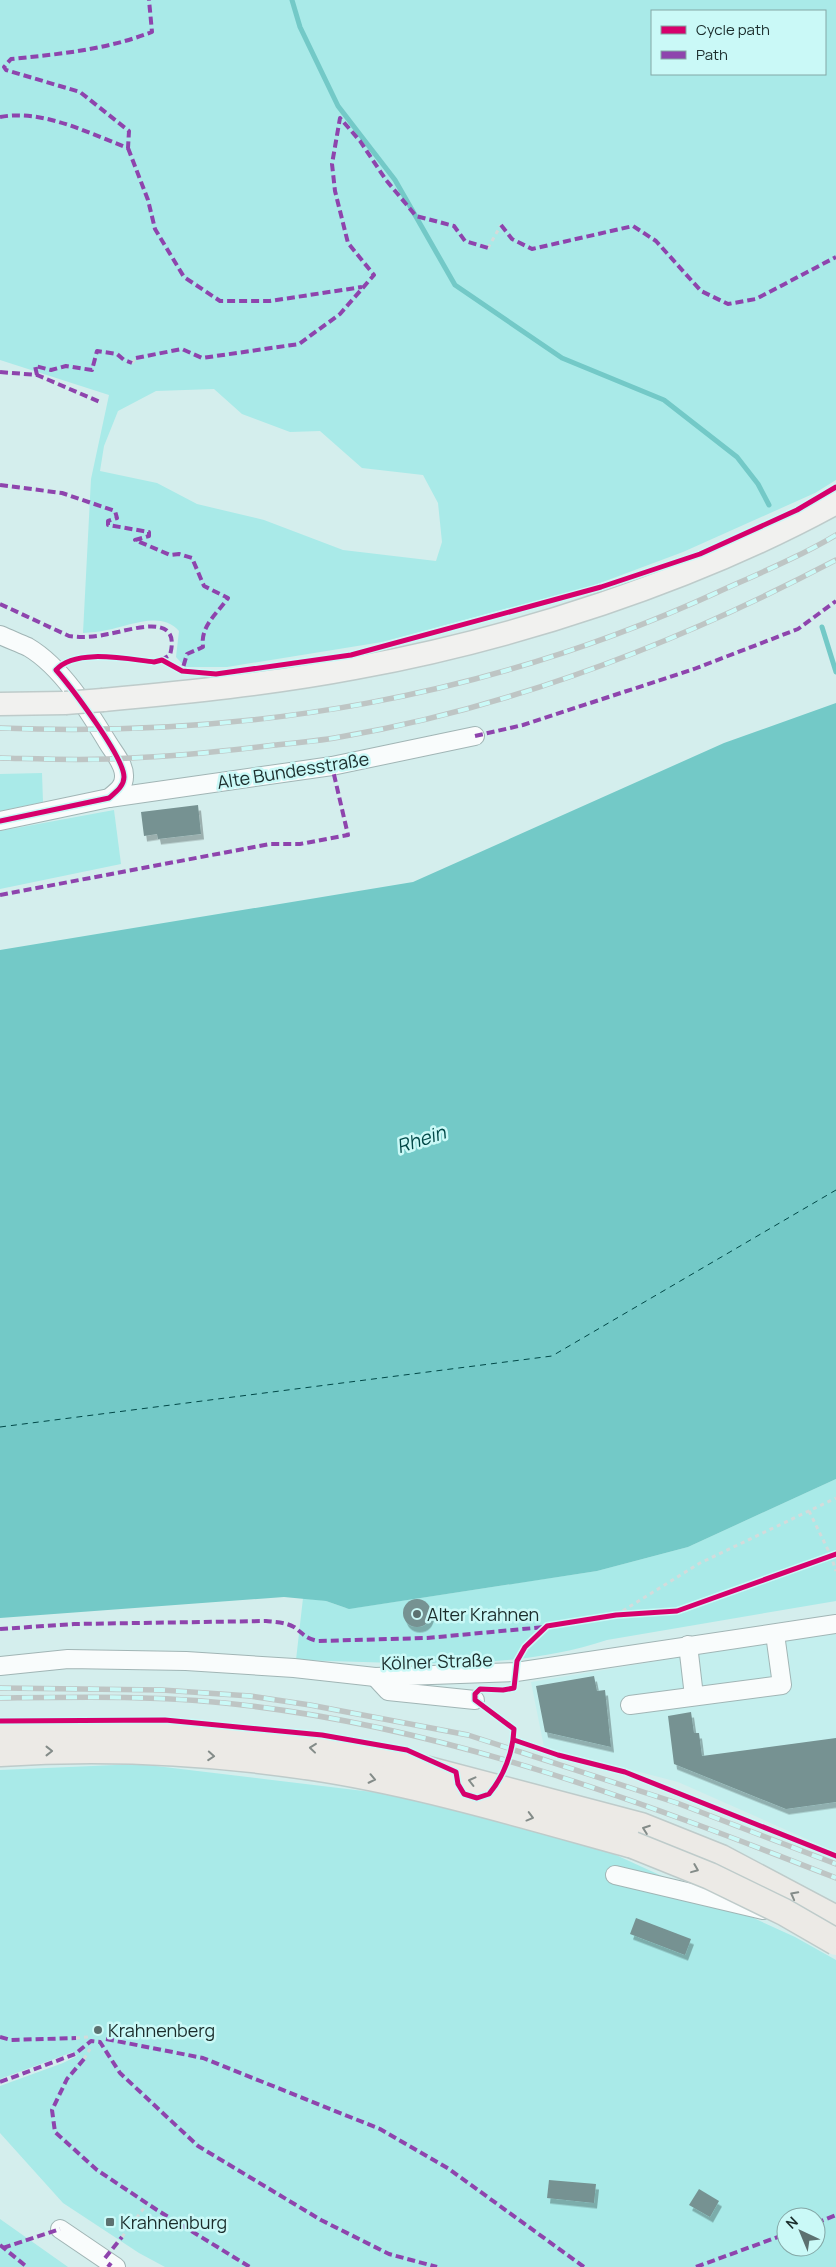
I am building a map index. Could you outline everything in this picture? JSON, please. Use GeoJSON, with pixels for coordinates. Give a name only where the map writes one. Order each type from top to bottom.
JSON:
{"type":"FeatureCollection","features":[{"type":"Feature","properties":{"kind":"highway"},"geometry":{"type":"LineString","coordinates":[[0,1733],[111,1732],[217,1737],[327,1749],[417,1768],[641,1826],[721,1858],[836,1919]]}},
{"type":"Feature","properties":{"kind":"highway"},"geometry":{"type":"LineString","coordinates":[[0,1753],[115,1751],[217,1756],[325,1769],[407,1786],[633,1845],[710,1876],[784,1912],[836,1942]]}},
{"type":"Feature","properties":{"kind":"main road"},"geometry":{"type":"LineString","coordinates":[[0,704],[65,703],[213,690],[354,668],[471,642],[537,623],[643,588],[755,543],[836,503]]}},
{"type":"Feature","properties":{"kind":"street"},"geometry":{"type":"LineString","coordinates":[[0,635],[29,648],[56,670],[91,716],[124,769],[124,779],[121,788],[109,798]]}},
{"type":"Feature","properties":{"kind":"street","name":"Alte Bundesstraße"},"geometry":{"type":"LineString","coordinates":[[0,821],[109,798],[332,766],[475,736]]}},
{"type":"Feature","properties":{"kind":"street","name":"Kölner Straße"},"geometry":{"type":"LineString","coordinates":[[0,1666],[68,1659],[186,1661],[294,1668],[375,1677],[516,1672],[836,1624]]}},
{"type":"Feature","properties":{"kind":"street"},"geometry":{"type":"LineString","coordinates":[[630,1705],[782,1685],[775,1634]]}},
{"type":"Feature","properties":{"kind":"street"},"geometry":{"type":"LineString","coordinates":[[688,1646],[694,1696]]}},
{"type":"Feature","properties":{"kind":"street"},"geometry":{"type":"LineString","coordinates":[[375,1677],[388,1691],[475,1700]]}},
{"type":"Feature","properties":{"kind":"street"},"geometry":{"type":"LineString","coordinates":[[615,1875],[836,1928]]}},
{"type":"Feature","properties":{"kind":"street"},"geometry":{"type":"LineString","coordinates":[[60,2229],[116,2267]]}},
{"type":"Feature","properties":{"kind":"path"},"geometry":{"type":"LineString","coordinates":[[488,248],[501,225]]}},
{"type":"Feature","properties":{"kind":"path"},"geometry":{"type":"LineString","coordinates":[[132,363],[136,358]]}},
{"type":"Feature","properties":{"kind":"path"},"geometry":{"type":"LineString","coordinates":[[616,1615],[700,1563],[836,1498]]}},
{"type":"Feature","properties":{"kind":"path"},"geometry":{"type":"LineString","coordinates":[[808,1510],[831,1556],[836,1571]]}},
{"type":"Feature","properties":{"kind":"path"},"geometry":{"type":"LineString","coordinates":[[76,2038],[88,2037]]}},
{"type":"Feature","properties":{"kind":"path"},"geometry":{"type":"LineString","coordinates":[[84,2059],[90,2049]]}},
{"type":"Feature","properties":{"kind":"path"},"geometry":{"type":"LineString","coordinates":[[122,2237],[146,2204]]}},
{"type":"Feature","properties":{"kind":"shaded area"},"geometry":{"type":"Polygon","coordinates":[[[0,0],[836,0],[836,480],[815,493],[683,552],[592,586],[382,642],[227,667],[185,667],[176,657],[179,631],[163,621],[144,621],[104,631],[83,633],[91,479],[109,395],[0,360],[0,0]],[[214,389],[156,391],[118,411],[104,446],[100,471],[157,483],[197,504],[264,520],[343,550],[436,561],[442,542],[438,503],[423,475],[362,468],[320,431],[290,432],[242,414],[214,389]]]}},
{"type":"Feature","properties":{"kind":"shaded area"},"geometry":{"type":"Polygon","coordinates":[[[42,773],[43,802],[0,811],[0,774],[42,773]]]}},
{"type":"Feature","properties":{"kind":"shaded area"},"geometry":{"type":"Polygon","coordinates":[[[114,810],[121,864],[0,889],[0,831],[114,810]]]}},
{"type":"Feature","properties":{"kind":"shaded area"},"geometry":{"type":"Polygon","coordinates":[[[836,1479],[836,1601],[607,1640],[531,1657],[453,1663],[296,1660],[303,1598],[326,1601],[346,1608],[354,1608],[597,1571],[688,1547],[836,1479]]]}},
{"type":"Feature","properties":{"kind":"shaded area"},"geometry":{"type":"Polygon","coordinates":[[[836,1624],[836,1852],[678,1782],[544,1747],[531,1682],[730,1649],[836,1624]]]}},
{"type":"Feature","properties":{"kind":"shaded area"},"geometry":{"type":"Polygon","coordinates":[[[139,1764],[422,1798],[605,1850],[795,1937],[836,1960],[836,2267],[165,2267],[139,2253],[63,2203],[0,2133],[0,2086],[77,2056],[73,2052],[0,2079],[0,1770],[139,1764]]]}},
{"type":"Feature","properties":{"kind":"shaded area"},"geometry":{"type":"Polygon","coordinates":[[[0,2219],[68,2267],[0,2267],[0,2219]]]}},
{"type":"Feature","properties":{"kind":"water","name":"Rhein"},"geometry":{"type":"Polygon","coordinates":[[[836,703],[836,1479],[688,1547],[597,1571],[349,1609],[326,1601],[284,1597],[0,1618],[0,950],[413,882],[724,743],[836,703]]]}},
{"type":"Feature","properties":{"kind":"building"},"geometry":{"type":"Polygon","coordinates":[[[198,805],[201,834],[158,839],[157,834],[144,836],[141,812],[198,805]]]}},
{"type":"Feature","properties":{"kind":"building","name":"Alter Krahnen"},"geometry":{"type":"Polygon","coordinates":[[[417,1599],[427,1603],[431,1613],[427,1623],[417,1627],[407,1623],[403,1613],[407,1603],[417,1599]]]}},
{"type":"Feature","properties":{"kind":"building"},"geometry":{"type":"Polygon","coordinates":[[[594,1676],[597,1691],[605,1690],[611,1747],[545,1732],[536,1686],[594,1676]]]}},
{"type":"Feature","properties":{"kind":"building"},"geometry":{"type":"Polygon","coordinates":[[[691,1712],[694,1733],[699,1733],[702,1756],[836,1738],[836,1802],[786,1809],[674,1764],[668,1716],[691,1712]]]}},
{"type":"Feature","properties":{"kind":"building"},"geometry":{"type":"Polygon","coordinates":[[[636,1918],[691,1939],[685,1955],[630,1934],[636,1918]]]}},
{"type":"Feature","properties":{"kind":"building"},"geometry":{"type":"Polygon","coordinates":[[[549,2180],[596,2184],[594,2203],[547,2198],[549,2180]]]}},
{"type":"Feature","properties":{"kind":"building"},"geometry":{"type":"Polygon","coordinates":[[[699,2189],[719,2201],[710,2217],[689,2205],[699,2189]]]}},
{"type":"Feature","properties":{"kind":"waterway"},"geometry":{"type":"LineString","coordinates":[[292,0],[300,27],[338,106],[395,180],[455,285],[562,358],[664,400],[737,457],[758,484],[769,505]]}},
{"type":"Feature","properties":{"kind":"waterway"},"geometry":{"type":"LineString","coordinates":[[822,627],[836,672]]}},
{"type":"Feature","properties":{"kind":"ferry route"},"geometry":{"type":"LineString","coordinates":[[0,1427],[552,1356],[836,1190]]}},
{"type":"Feature","properties":{"kind":"railway"},"geometry":{"type":"LineString","coordinates":[[0,728],[94,729],[186,726],[277,717],[367,703],[456,684],[544,659],[632,628],[763,572],[808,551],[836,535]]}},
{"type":"Feature","properties":{"kind":"railway"},"geometry":{"type":"LineString","coordinates":[[0,758],[99,759],[185,755],[324,740],[405,724],[469,708],[595,668],[717,618],[836,560]]}},
{"type":"Feature","properties":{"kind":"railway"},"geometry":{"type":"LineString","coordinates":[[0,1688],[162,1690],[250,1696],[310,1705],[468,1735],[677,1803],[836,1864]]}},
{"type":"Feature","properties":{"kind":"railway"},"geometry":{"type":"LineString","coordinates":[[0,1698],[126,1698],[220,1702],[327,1717],[402,1733],[549,1773],[621,1797],[836,1878]]}},
{"type":"Feature","properties":{"kind":"marked path"},"geometry":{"type":"LineString","coordinates":[[0,117],[16,115],[49,119],[81,129],[128,148],[129,131],[80,92],[6,70],[4,67],[11,59],[100,47],[152,32],[149,0]]}},
{"type":"Feature","properties":{"kind":"marked path"},"geometry":{"type":"LineString","coordinates":[[136,358],[182,349],[202,358],[299,344],[340,314],[374,275],[348,243],[335,191],[332,164],[340,118],[360,141],[386,180],[416,216],[454,226],[465,241],[488,248]]}},
{"type":"Feature","properties":{"kind":"marked path"},"geometry":{"type":"LineString","coordinates":[[128,148],[148,200],[155,229],[184,277],[220,301],[270,301],[362,287]]}},
{"type":"Feature","properties":{"kind":"marked path"},"geometry":{"type":"LineString","coordinates":[[501,225],[512,239],[532,249],[633,226],[656,241],[701,291],[728,304],[756,299],[836,257]]}},
{"type":"Feature","properties":{"kind":"marked path"},"geometry":{"type":"LineString","coordinates":[[37,375],[35,366],[51,370],[66,366],[92,370],[97,351],[117,354],[124,360],[132,363]]}},
{"type":"Feature","properties":{"kind":"marked path"},"geometry":{"type":"LineString","coordinates":[[0,372],[37,375],[100,402]]}},
{"type":"Feature","properties":{"kind":"marked path"},"geometry":{"type":"LineString","coordinates":[[0,485],[62,493],[115,511],[117,518],[108,521],[108,525],[149,532],[149,536],[135,540],[170,555],[179,554],[192,558],[204,586],[228,598],[207,626],[204,633],[203,647],[187,654],[182,671]]}},
{"type":"Feature","properties":{"kind":"marked path"},"geometry":{"type":"LineString","coordinates":[[475,736],[523,725],[694,669],[798,629],[836,601]]}},
{"type":"Feature","properties":{"kind":"marked path"},"geometry":{"type":"LineString","coordinates":[[0,604],[69,636],[103,635],[152,626],[162,628],[169,633],[172,641],[170,655],[159,661]]}},
{"type":"Feature","properties":{"kind":"marked path"},"geometry":{"type":"LineString","coordinates":[[0,895],[270,844],[300,844],[348,835],[332,766]]}},
{"type":"Feature","properties":{"kind":"marked path"},"geometry":{"type":"LineString","coordinates":[[0,1629],[74,1624],[266,1621],[291,1625],[307,1637],[318,1641],[427,1638],[545,1627]]}},
{"type":"Feature","properties":{"kind":"marked path"},"geometry":{"type":"LineString","coordinates":[[0,2037],[11,2040],[76,2038]]}},
{"type":"Feature","properties":{"kind":"marked path"},"geometry":{"type":"LineString","coordinates":[[106,2039],[203,2058],[380,2129],[449,2169],[584,2267]]}},
{"type":"Feature","properties":{"kind":"marked path"},"geometry":{"type":"LineString","coordinates":[[0,2082],[75,2054],[91,2041],[100,2042],[120,2073],[198,2146],[321,2220],[389,2254],[437,2267]]}},
{"type":"Feature","properties":{"kind":"marked path"},"geometry":{"type":"LineString","coordinates":[[84,2059],[67,2079],[52,2110],[55,2132],[97,2170],[157,2210],[250,2267]]}},
{"type":"Feature","properties":{"kind":"marked path"},"geometry":{"type":"LineString","coordinates":[[826,2219],[836,2215]]}},
{"type":"Feature","properties":{"kind":"marked path"},"geometry":{"type":"LineString","coordinates":[[3,2248],[60,2229]]}},
{"type":"Feature","properties":{"kind":"marked path"},"geometry":{"type":"LineString","coordinates":[[105,2258],[122,2237]]}},
{"type":"Feature","properties":{"kind":"marked path"},"geometry":{"type":"LineString","coordinates":[[696,2267],[776,2238]]}},
{"type":"Feature","properties":{"kind":"marked path"},"geometry":{"type":"LineString","coordinates":[[0,2245],[27,2267]]}},
{"type":"Feature","properties":{"kind":"marked path"},"geometry":{"type":"LineString","coordinates":[[108,2267],[111,2263]]}},
{"type":"Feature","properties":{"kind":"cycle path"},"geometry":{"type":"LineString","coordinates":[[0,821],[109,798],[123,783],[122,767],[115,754],[84,706],[56,670],[65,663],[88,657],[116,657],[154,662],[162,660],[182,671],[216,674],[351,655],[601,587],[700,554],[797,510],[836,487]]}},
{"type":"Feature","properties":{"kind":"cycle path"},"geometry":{"type":"LineString","coordinates":[[0,1721],[165,1720],[322,1735],[407,1750],[456,1772],[458,1784],[464,1794],[477,1798],[489,1794],[503,1772],[510,1755],[514,1729],[475,1700],[475,1694],[480,1689],[503,1690],[514,1688],[517,1661],[525,1647],[547,1626],[616,1615],[677,1611],[836,1554]]}},
{"type":"Feature","properties":{"kind":"cycle path"},"geometry":{"type":"LineString","coordinates":[[514,1740],[558,1755],[625,1772],[836,1856]]}},
{"type":"Feature","properties":{"kind":"place","name":"Alter Krahnen"},"geometry":{"type":"Point","coordinates":[417,1614]}},
{"type":"Feature","properties":{"kind":"place","name":"Krahnenberg"},"geometry":{"type":"Point","coordinates":[98,2030]}},
{"type":"Feature","properties":{"kind":"place","name":"Krahnenburg"},"geometry":{"type":"Point","coordinates":[110,2222]}}]}
